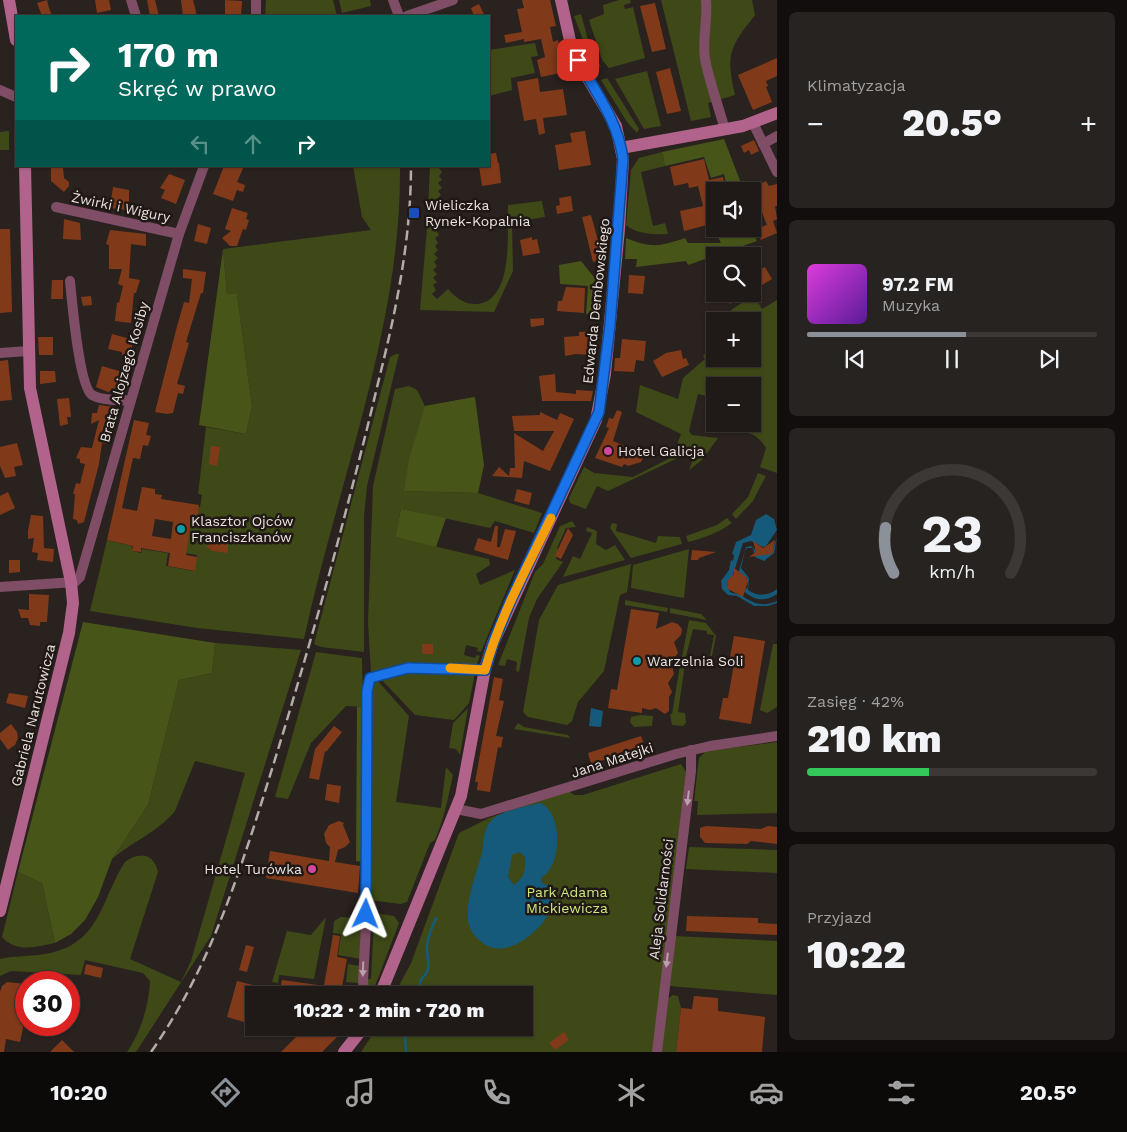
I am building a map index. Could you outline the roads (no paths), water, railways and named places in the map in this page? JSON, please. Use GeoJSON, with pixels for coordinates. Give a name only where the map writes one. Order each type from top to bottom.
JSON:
{"type":"FeatureCollection","features":[{"type":"Feature","properties":{"kind":"street"},"geometry":{"type":"LineString","coordinates":[[8,0],[15,35]]}},
{"type":"Feature","properties":{"kind":"street"},"geometry":{"type":"LineString","coordinates":[[132,0],[136,15]]}},
{"type":"Feature","properties":{"kind":"street"},"geometry":{"type":"LineString","coordinates":[[256,0],[256,15]]}},
{"type":"Feature","properties":{"kind":"street"},"geometry":{"type":"LineString","coordinates":[[393,0],[399,15]]}},
{"type":"Feature","properties":{"kind":"street"},"geometry":{"type":"LineString","coordinates":[[410,15],[454,0]]}},
{"type":"Feature","properties":{"kind":"street","name":"Edwarda Dembowskiego"},"geometry":{"type":"LineString","coordinates":[[383,986],[456,809],[464,784],[481,669],[510,602],[599,412],[605,374],[619,220],[623,171],[621,148],[611,115],[574,52],[561,0]]}},
{"type":"Feature","properties":{"kind":"street"},"geometry":{"type":"LineString","coordinates":[[706,0],[708,21],[704,46],[723,123]]}},
{"type":"Feature","properties":{"kind":"street"},"geometry":{"type":"LineString","coordinates":[[0,90],[15,97]]}},
{"type":"Feature","properties":{"kind":"street"},"geometry":{"type":"LineString","coordinates":[[621,148],[753,123],[777,113]]}},
{"type":"Feature","properties":{"kind":"street"},"geometry":{"type":"LineString","coordinates":[[753,123],[777,172]]}},
{"type":"Feature","properties":{"kind":"street"},"geometry":{"type":"LineString","coordinates":[[763,144],[777,136]]}},
{"type":"Feature","properties":{"kind":"street","name":"Gabriela Narutowicza"},"geometry":{"type":"LineString","coordinates":[[0,911],[69,633],[72,603],[71,582],[33,405],[28,351],[25,167]]}},
{"type":"Feature","properties":{"kind":"street","name":"Brata Alojzego Kosiby"},"geometry":{"type":"LineString","coordinates":[[71,582],[77,581],[83,571],[130,400],[179,234],[204,167]]}},
{"type":"Feature","properties":{"kind":"street","name":"Żwirki i Wigury"},"geometry":{"type":"LineString","coordinates":[[56,207],[179,234]]}},
{"type":"Feature","properties":{"kind":"street"},"geometry":{"type":"LineString","coordinates":[[70,281],[79,354],[88,390],[93,395],[103,398],[130,400]]}},
{"type":"Feature","properties":{"kind":"street"},"geometry":{"type":"LineString","coordinates":[[0,353],[28,351]]}},
{"type":"Feature","properties":{"kind":"street"},"geometry":{"type":"LineString","coordinates":[[0,587],[71,582]]}},
{"type":"Feature","properties":{"kind":"street"},"geometry":{"type":"LineString","coordinates":[[364,986],[367,691],[370,678],[408,668],[481,669]]}},
{"type":"Feature","properties":{"kind":"street","name":"Jana Matejki"},"geometry":{"type":"LineString","coordinates":[[456,809],[481,814],[691,750],[777,736]]}},
{"type":"Feature","properties":{"kind":"street","name":"Aleja Solidarności"},"geometry":{"type":"LineString","coordinates":[[657,1052],[691,771],[691,750]]}},
{"type":"Feature","properties":{"kind":"street"},"geometry":{"type":"LineString","coordinates":[[344,1052],[357,1036]]}},
{"type":"Feature","properties":{"kind":"water"},"geometry":{"type":"Polygon","coordinates":[[[766,514],[774,519],[777,530],[766,546],[763,547],[751,541],[743,543],[733,575],[727,584],[730,592],[739,594],[755,603],[767,604],[777,601],[777,603],[768,606],[754,606],[737,596],[728,595],[722,589],[721,581],[729,570],[731,560],[733,561],[734,555],[732,554],[736,542],[751,535],[756,520],[766,514]]]}},
{"type":"Feature","properties":{"kind":"water"},"geometry":{"type":"Polygon","coordinates":[[[777,537],[774,553],[764,561],[755,557],[753,548],[747,548],[745,551],[741,568],[749,578],[748,590],[762,595],[777,589],[777,594],[773,597],[760,599],[752,597],[744,591],[748,587],[747,578],[738,574],[746,547],[751,546],[761,555],[772,552],[777,537]]]}},
{"type":"Feature","properties":{"kind":"water"},"geometry":{"type":"Polygon","coordinates":[[[591,708],[603,711],[601,727],[589,726],[591,708]]]}},
{"type":"Feature","properties":{"kind":"water"},"geometry":{"type":"Polygon","coordinates":[[[540,803],[548,809],[553,817],[556,828],[556,852],[553,863],[548,872],[541,878],[542,883],[550,887],[552,904],[542,924],[532,934],[510,947],[494,948],[486,945],[473,934],[468,920],[470,895],[482,853],[485,832],[488,824],[500,814],[540,803]],[[520,852],[512,855],[508,877],[514,885],[524,872],[525,857],[520,852]]]}},
{"type":"Feature","properties":{"kind":"waterway"},"geometry":{"type":"LineString","coordinates":[[420,986],[421,979],[428,968],[428,942],[436,918]]}},
{"type":"Feature","properties":{"kind":"waterway"},"geometry":{"type":"LineString","coordinates":[[405,1036],[406,1052]]}},
{"type":"Feature","properties":{"kind":"railway"},"geometry":{"type":"LineString","coordinates":[[151,1052],[187,993],[229,899],[298,682],[332,564],[391,329],[405,248],[411,167]]}},
{"type":"Feature","properties":{"kind":"place","name":"Wieliczka Rynek-Kopalnia"},"geometry":{"type":"Point","coordinates":[414,213]}},
{"type":"Feature","properties":{"kind":"place","name":"Hotel Galicja"},"geometry":{"type":"Point","coordinates":[608,451]}},
{"type":"Feature","properties":{"kind":"place","name":"Klasztor Ojców Franciszkanów"},"geometry":{"type":"Point","coordinates":[181,529]}},
{"type":"Feature","properties":{"kind":"place","name":"Warzelnia Soli"},"geometry":{"type":"Point","coordinates":[637,661]}},
{"type":"Feature","properties":{"kind":"place","name":"Hotel Turówka"},"geometry":{"type":"Point","coordinates":[312,869]}},
{"type":"Feature","properties":{"kind":"park label","name":"Park Adama Mickiewicza"},"geometry":{"type":"Point","coordinates":[567,900]}}]}
